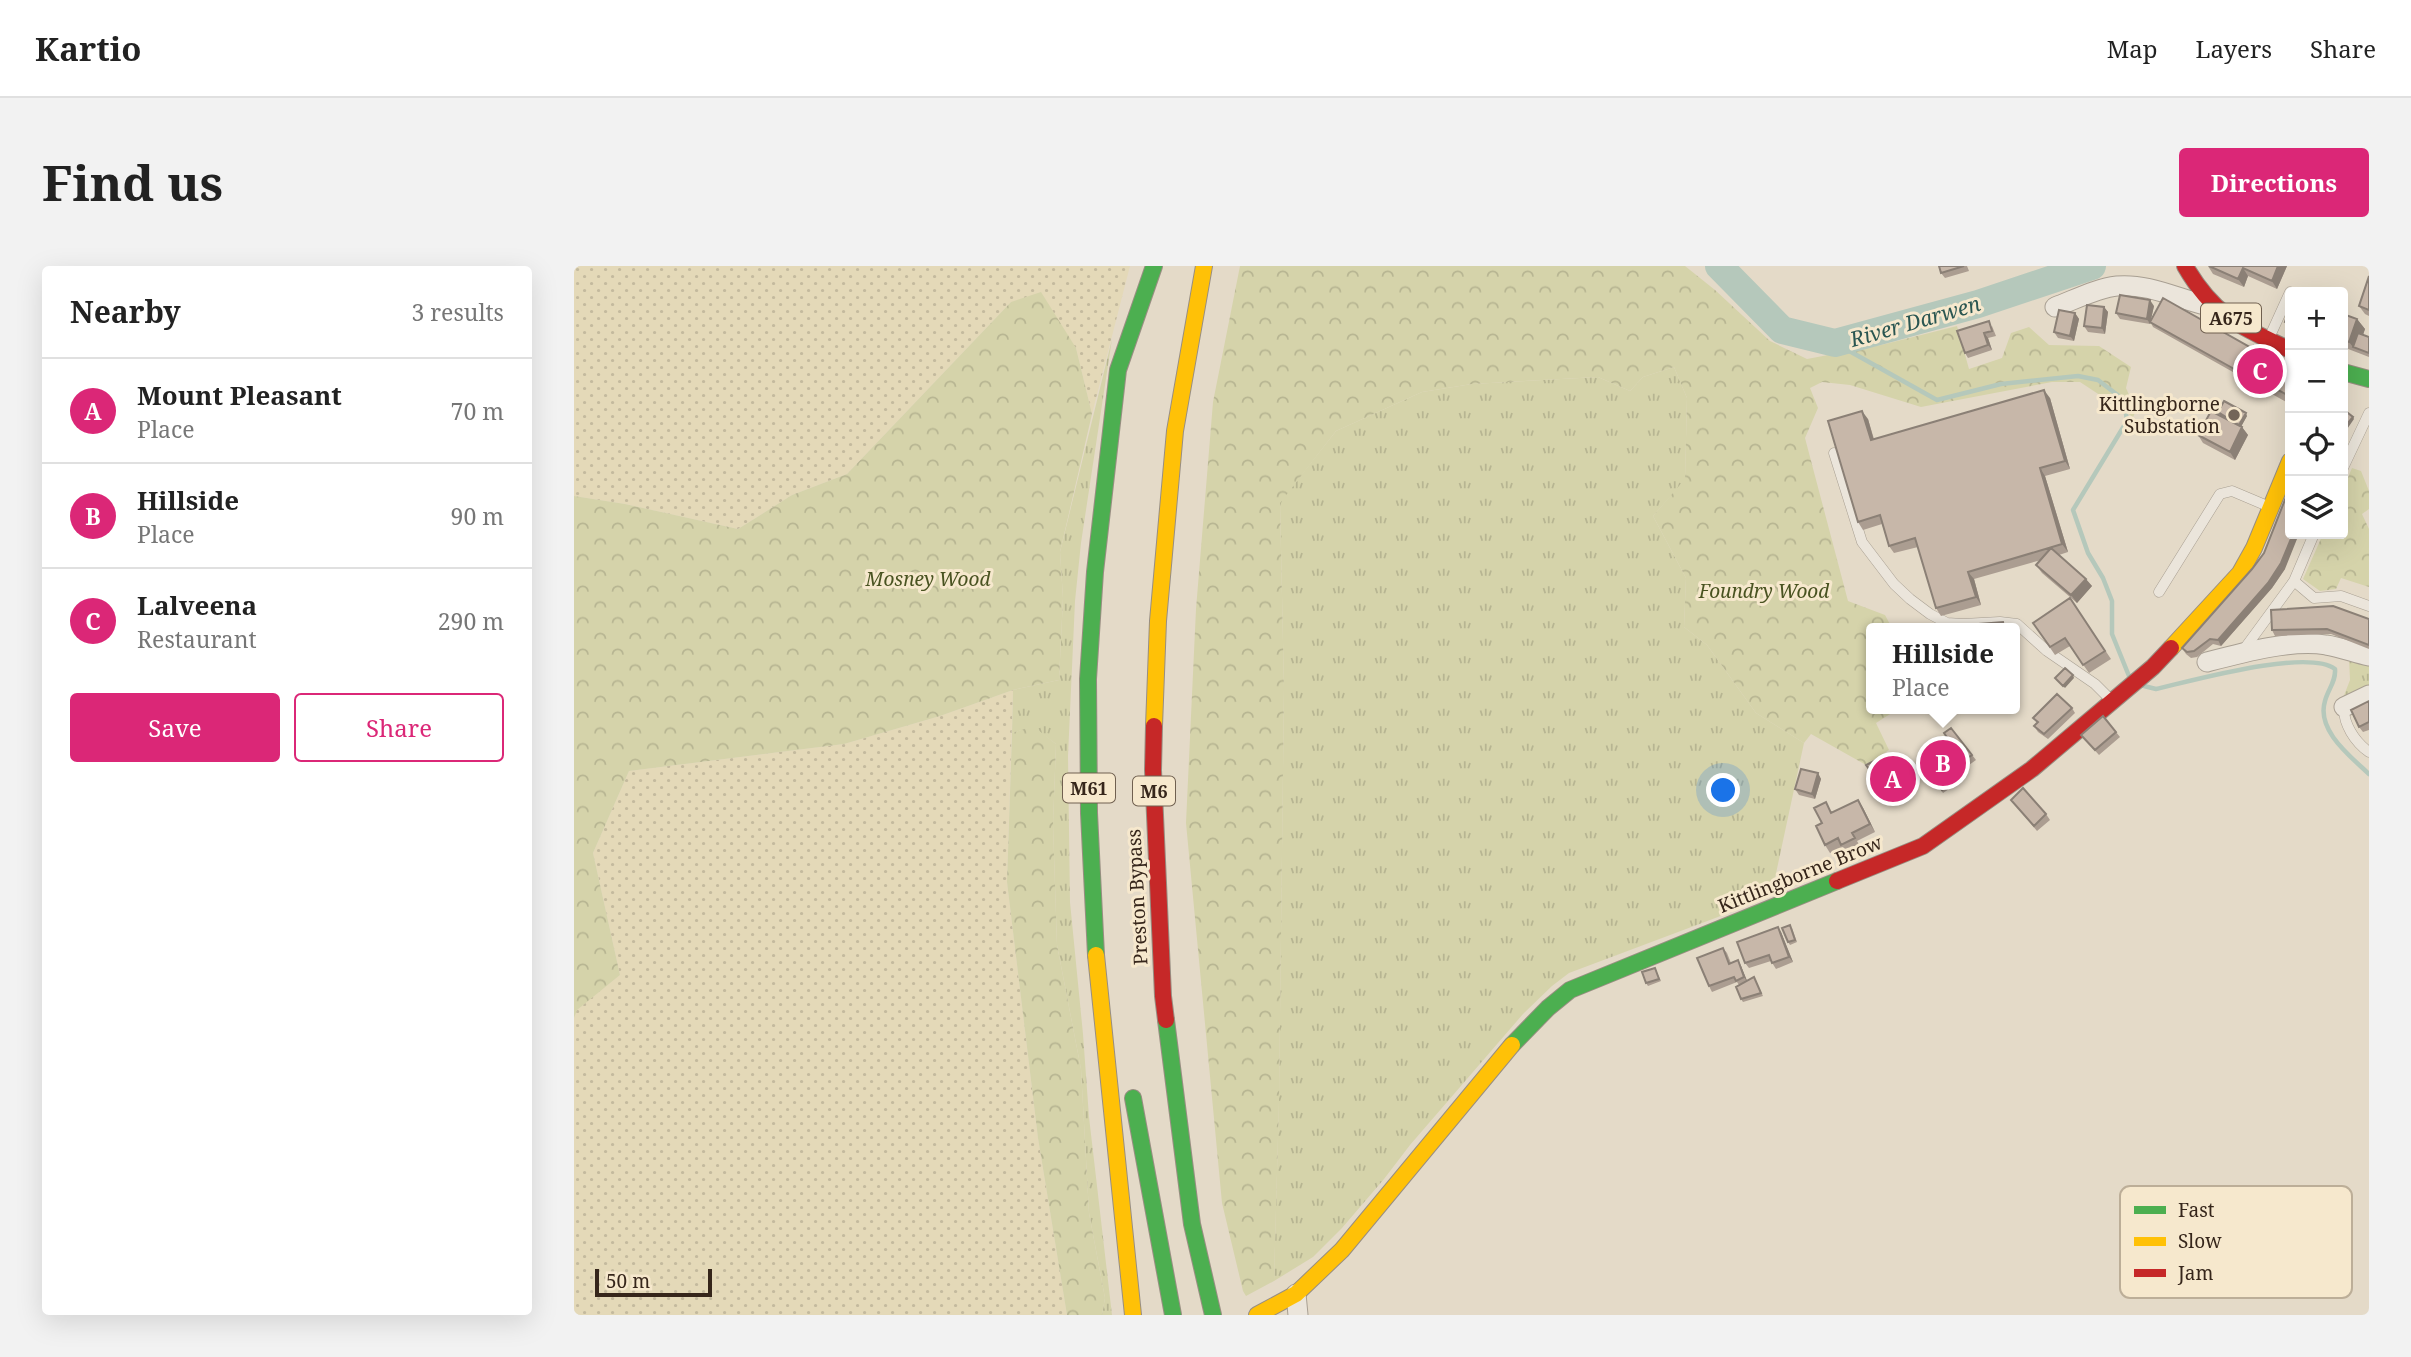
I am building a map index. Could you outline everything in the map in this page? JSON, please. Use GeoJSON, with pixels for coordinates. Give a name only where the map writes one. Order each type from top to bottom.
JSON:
{"type":"FeatureCollection","features":[{"type":"Feature","properties":{"kind":"main road"},"geometry":{"type":"LineString","coordinates":[[1145,341],[1157,266]]}},
{"type":"Feature","properties":{"kind":"main road","name":"M61"},"geometry":{"type":"LineString","coordinates":[[1133,1315],[1093,929],[1088,679],[1095,572],[1118,370],[1157,266]]}},
{"type":"Feature","properties":{"kind":"main road","name":"Preston Bypass"},"geometry":{"type":"LineString","coordinates":[[1204,266],[1175,431],[1158,621],[1153,770],[1163,996],[1192,1224],[1213,1315]]}},
{"type":"Feature","properties":{"kind":"main road","name":"A675"},"geometry":{"type":"LineString","coordinates":[[2191,270],[2214,307],[2285,348]]}},
{"type":"Feature","properties":{"kind":"main road"},"geometry":{"type":"LineString","coordinates":[[2348,373],[2369,379]]}},
{"type":"Feature","properties":{"kind":"main road","name":"Kittlingborne Brow"},"geometry":{"type":"LineString","coordinates":[[1257,1315],[1288,1298],[1342,1250],[1508,1049],[1548,1008],[1570,990],[1923,846],[2032,769],[2153,667],[2240,573],[2254,548],[2285,473]]}},
{"type":"Feature","properties":{"kind":"main road"},"geometry":{"type":"LineString","coordinates":[[1130,1077],[1137,1129],[1173,1315]]}},
{"type":"Feature","properties":{"kind":"street"},"geometry":{"type":"LineString","coordinates":[[2055,307],[2114,286],[2129,286],[2146,288],[2214,307]]}},
{"type":"Feature","properties":{"kind":"street"},"geometry":{"type":"LineString","coordinates":[[2207,662],[2289,645],[2326,645],[2369,656]]}},
{"type":"Feature","properties":{"kind":"street"},"geometry":{"type":"LineString","coordinates":[[2344,707],[2369,695]]}},
{"type":"Feature","properties":{"kind":"street"},"geometry":{"type":"LineString","coordinates":[[1288,1298],[1298,1315]]}},
{"type":"Feature","properties":{"kind":"lane"},"geometry":{"type":"LineString","coordinates":[[2268,340],[2285,303]]}},
{"type":"Feature","properties":{"kind":"lane"},"geometry":{"type":"LineString","coordinates":[[2348,457],[2369,413]]}},
{"type":"Feature","properties":{"kind":"lane"},"geometry":{"type":"LineString","coordinates":[[1833,453],[1862,542],[1894,584],[1930,614],[1947,623]]}},
{"type":"Feature","properties":{"kind":"lane"},"geometry":{"type":"LineString","coordinates":[[2159,593],[2220,494],[2232,491],[2271,507]]}},
{"type":"Feature","properties":{"kind":"lane"},"geometry":{"type":"LineString","coordinates":[[2241,653],[2294,581],[2312,539]]}},
{"type":"Feature","properties":{"kind":"lane"},"geometry":{"type":"LineString","coordinates":[[2294,581],[2314,598],[2342,596],[2369,606]]}},
{"type":"Feature","properties":{"kind":"lane"},"geometry":{"type":"LineString","coordinates":[[1982,623],[2008,623]]}},
{"type":"Feature","properties":{"kind":"lane"},"geometry":{"type":"LineString","coordinates":[[2020,627],[2047,651],[2095,684],[2112,701]]}},
{"type":"Feature","properties":{"kind":"lane"},"geometry":{"type":"LineString","coordinates":[[2344,707],[2343,717],[2349,729],[2367,748]]}},
{"type":"Feature","properties":{"kind":"shaded area"},"geometry":{"type":"Polygon","coordinates":[[[574,266],[1130,266],[1092,414],[1076,348],[1011,302],[847,474],[792,495],[738,529],[625,504],[574,496],[574,266]]]}},
{"type":"Feature","properties":{"kind":"shaded area"},"geometry":{"type":"Polygon","coordinates":[[[1013,690],[1007,882],[1038,1138],[1067,1315],[574,1315],[574,1018],[576,1010],[620,975],[593,853],[629,771],[844,744],[940,716],[1013,690]]]}},
{"type":"Feature","properties":{"kind":"green space","name":"Foundry Wood"},"geometry":{"type":"Polygon","coordinates":[[[1240,266],[1685,266],[1770,341],[1807,359],[1881,345],[1957,326],[1969,369],[2002,358],[2011,333],[2029,327],[2049,345],[2099,346],[2131,367],[2126,388],[2136,411],[2133,417],[2080,382],[2052,382],[1921,407],[1850,385],[1822,382],[1810,388],[1818,408],[1805,438],[1848,601],[1885,615],[1889,623],[1866,623],[1866,714],[1890,714],[1876,723],[1889,750],[1866,765],[1811,734],[1804,743],[1756,713],[1707,645],[1684,627],[1686,578],[1653,516],[1685,479],[1687,398],[1674,367],[1643,377],[1630,391],[1598,377],[1472,384],[1422,392],[1336,431],[1280,503],[1284,688],[1274,1281],[1246,1296],[1222,1203],[1186,823],[1196,609],[1213,402],[1240,266]]]}},
{"type":"Feature","properties":{"kind":"green space","name":"Mosney Wood"},"geometry":{"type":"Polygon","coordinates":[[[1041,292],[1076,348],[1092,414],[1060,552],[1063,598],[1059,680],[1013,690],[940,716],[844,744],[629,771],[593,853],[620,975],[577,1010],[574,1018],[574,496],[625,504],[738,529],[792,495],[847,474],[1011,302],[1041,292]]]}},
{"type":"Feature","properties":{"kind":"green space"},"geometry":{"type":"Polygon","coordinates":[[[1112,339],[1081,543],[1075,601],[1068,756],[1070,902],[1089,1117],[1112,1315],[1102,1315],[1105,1298],[1089,1213],[1081,1069],[1057,945],[1053,824],[1056,744],[1033,727],[1012,733],[1013,690],[1059,680],[1063,598],[1060,552],[1112,339]]]}},
{"type":"Feature","properties":{"kind":"green space"},"geometry":{"type":"Polygon","coordinates":[[[1674,367],[1687,398],[1685,480],[1653,516],[1686,578],[1684,627],[1707,645],[1756,713],[1804,743],[1772,892],[1718,917],[1569,973],[1552,986],[1523,1014],[1342,1228],[1313,1257],[1274,1281],[1284,688],[1280,502],[1336,431],[1422,392],[1472,384],[1598,377],[1630,391],[1643,377],[1674,367]]]}},
{"type":"Feature","properties":{"kind":"green space"},"geometry":{"type":"Polygon","coordinates":[[[2352,468],[2361,471],[2369,491],[2369,509],[2362,514],[2369,529],[2369,587],[2341,578],[2336,589],[2320,591],[2303,579],[2321,539],[2348,539],[2348,477],[2352,468]]]}},
{"type":"Feature","properties":{"kind":"green space"},"geometry":{"type":"Polygon","coordinates":[[[2349,658],[2369,663],[2369,689],[2343,698],[2350,680],[2349,658]]]}},
{"type":"Feature","properties":{"kind":"green space"},"geometry":{"type":"Polygon","coordinates":[[[1033,726],[1056,744],[1053,824],[1057,945],[1081,1069],[1089,1213],[1105,1298],[1102,1315],[1067,1315],[1038,1138],[1007,882],[1012,733],[1033,726]]]}},
{"type":"Feature","properties":{"kind":"building"},"geometry":{"type":"Polygon","coordinates":[[[1939,266],[1964,266],[1941,273],[1939,266]]]}},
{"type":"Feature","properties":{"kind":"building"},"geometry":{"type":"Polygon","coordinates":[[[2209,266],[2278,266],[2272,281],[2243,268],[2238,279],[2209,266]]]}},
{"type":"Feature","properties":{"kind":"building"},"geometry":{"type":"Polygon","coordinates":[[[2369,276],[2369,310],[2359,306],[2369,276]]]}},
{"type":"Feature","properties":{"kind":"building"},"geometry":{"type":"Polygon","coordinates":[[[2120,295],[2150,300],[2147,319],[2116,313],[2120,295]]]}},
{"type":"Feature","properties":{"kind":"building"},"geometry":{"type":"Polygon","coordinates":[[[2163,298],[2253,349],[2241,370],[2245,375],[2150,322],[2163,298]]]}},
{"type":"Feature","properties":{"kind":"building"},"geometry":{"type":"Polygon","coordinates":[[[2087,305],[2104,307],[2102,328],[2084,326],[2087,305]]]}},
{"type":"Feature","properties":{"kind":"building"},"geometry":{"type":"Polygon","coordinates":[[[2059,310],[2075,313],[2070,336],[2054,332],[2059,310]]]}},
{"type":"Feature","properties":{"kind":"building"},"geometry":{"type":"Polygon","coordinates":[[[2348,316],[2357,319],[2348,342],[2348,316]]]}},
{"type":"Feature","properties":{"kind":"building"},"geometry":{"type":"Polygon","coordinates":[[[1989,321],[1992,331],[1984,333],[1988,345],[1965,353],[1957,331],[1989,321]]]}},
{"type":"Feature","properties":{"kind":"building"},"geometry":{"type":"Polygon","coordinates":[[[2358,333],[2369,337],[2369,353],[2353,347],[2358,333]]]}},
{"type":"Feature","properties":{"kind":"building"},"geometry":{"type":"Polygon","coordinates":[[[2254,346],[2285,364],[2285,394],[2241,370],[2254,346]]]}},
{"type":"Feature","properties":{"kind":"building"},"geometry":{"type":"Polygon","coordinates":[[[2044,390],[2065,461],[2040,468],[2062,544],[1968,572],[1976,597],[1936,608],[1915,538],[1889,546],[1880,515],[1858,522],[1828,421],[1862,411],[1871,440],[2044,390]]]}},
{"type":"Feature","properties":{"kind":"building","name":"Kittlingborne Substation"},"geometry":{"type":"Polygon","coordinates":[[[2224,401],[2246,413],[2239,425],[2218,412],[2224,401]]]}},
{"type":"Feature","properties":{"kind":"building"},"geometry":{"type":"Polygon","coordinates":[[[2211,411],[2242,427],[2230,452],[2198,435],[2211,411]]]}},
{"type":"Feature","properties":{"kind":"building"},"geometry":{"type":"Polygon","coordinates":[[[2285,500],[2285,539],[2291,539],[2281,563],[2268,583],[2218,640],[2210,639],[2194,651],[2187,652],[2182,648],[2252,569],[2264,553],[2285,500]]]}},
{"type":"Feature","properties":{"kind":"building"},"geometry":{"type":"Polygon","coordinates":[[[2051,548],[2086,579],[2071,595],[2036,565],[2051,548]]]}},
{"type":"Feature","properties":{"kind":"building"},"geometry":{"type":"Polygon","coordinates":[[[2070,598],[2105,651],[2083,665],[2065,638],[2050,647],[2033,623],[2070,598]]]}},
{"type":"Feature","properties":{"kind":"building"},"geometry":{"type":"Polygon","coordinates":[[[2333,606],[2369,619],[2369,645],[2327,629],[2272,630],[2271,610],[2333,606]]]}},
{"type":"Feature","properties":{"kind":"building"},"geometry":{"type":"Polygon","coordinates":[[[2065,668],[2073,675],[2063,686],[2055,678],[2065,668]]]}},
{"type":"Feature","properties":{"kind":"building"},"geometry":{"type":"Polygon","coordinates":[[[2057,694],[2072,708],[2044,734],[2034,726],[2038,722],[2033,718],[2057,694]]]}},
{"type":"Feature","properties":{"kind":"building"},"geometry":{"type":"Polygon","coordinates":[[[2369,701],[2369,722],[2359,727],[2351,710],[2369,701]]]}},
{"type":"Feature","properties":{"kind":"building"},"geometry":{"type":"Polygon","coordinates":[[[2103,716],[2116,732],[2095,750],[2081,735],[2103,716]]]}},
{"type":"Feature","properties":{"kind":"building"},"geometry":{"type":"Polygon","coordinates":[[[1951,728],[1972,755],[1945,774],[1922,749],[1929,743],[1937,753],[1951,743],[1944,733],[1951,728]]]}},
{"type":"Feature","properties":{"kind":"building"},"geometry":{"type":"Polygon","coordinates":[[[1876,760],[1884,771],[1900,764],[1909,780],[1889,794],[1866,765],[1876,760]]]}},
{"type":"Feature","properties":{"kind":"building"},"geometry":{"type":"Polygon","coordinates":[[[1801,769],[1818,773],[1812,794],[1795,789],[1801,769]]]}},
{"type":"Feature","properties":{"kind":"building"},"geometry":{"type":"Polygon","coordinates":[[[1935,769],[1947,786],[1942,790],[1929,773],[1935,769]]]}},
{"type":"Feature","properties":{"kind":"building"},"geometry":{"type":"Polygon","coordinates":[[[2023,788],[2046,814],[2034,826],[2011,800],[2023,788]]]}},
{"type":"Feature","properties":{"kind":"building"},"geometry":{"type":"Polygon","coordinates":[[[1858,800],[1870,824],[1852,833],[1855,838],[1841,845],[1838,838],[1825,845],[1816,826],[1822,823],[1814,808],[1826,802],[1831,813],[1858,800]]]}},
{"type":"Feature","properties":{"kind":"building"},"geometry":{"type":"Polygon","coordinates":[[[1790,925],[1795,940],[1788,942],[1782,928],[1790,925]]]}},
{"type":"Feature","properties":{"kind":"building"},"geometry":{"type":"Polygon","coordinates":[[[1778,927],[1789,957],[1772,963],[1769,955],[1745,963],[1737,942],[1778,927]]]}},
{"type":"Feature","properties":{"kind":"building"},"geometry":{"type":"Polygon","coordinates":[[[1723,948],[1729,964],[1738,960],[1744,977],[1736,981],[1734,977],[1709,986],[1697,958],[1723,948]]]}},
{"type":"Feature","properties":{"kind":"building"},"geometry":{"type":"Polygon","coordinates":[[[1655,968],[1659,979],[1646,983],[1642,972],[1655,968]]]}},
{"type":"Feature","properties":{"kind":"building"},"geometry":{"type":"Polygon","coordinates":[[[1754,977],[1761,993],[1741,999],[1736,987],[1754,977]]]}},
{"type":"Feature","properties":{"kind":"waterway","name":"River Darwen"},"geometry":{"type":"LineString","coordinates":[[1719,266],[1782,330],[1835,343],[1978,304],[2092,266]]}},
{"type":"Feature","properties":{"kind":"waterway"},"geometry":{"type":"LineString","coordinates":[[1835,343],[1937,400],[2001,384],[2078,376],[2098,380],[2124,400],[2127,421],[2073,510],[2088,553],[2103,578],[2112,601],[2112,634],[2129,676]]}},
{"type":"Feature","properties":{"kind":"waterway"},"geometry":{"type":"LineString","coordinates":[[2144,686],[2156,689],[2275,664],[2300,662],[2321,664],[2335,669],[2325,701],[2325,722],[2336,742],[2369,774]]}},
{"type":"Feature","properties":{"kind":"traffic: fast"},"geometry":{"type":"LineString","coordinates":[[1096,955],[1089,813],[1088,679],[1095,572],[1118,370],[1154,266]]}},
{"type":"Feature","properties":{"kind":"traffic: fast"},"geometry":{"type":"LineString","coordinates":[[2348,373],[2369,379]]}},
{"type":"Feature","properties":{"kind":"traffic: fast"},"geometry":{"type":"LineString","coordinates":[[1512,1045],[1570,990],[1837,881]]}},
{"type":"Feature","properties":{"kind":"traffic: fast"},"geometry":{"type":"LineString","coordinates":[[1166,1020],[1192,1224],[1213,1315]]}},
{"type":"Feature","properties":{"kind":"traffic: fast"},"geometry":{"type":"LineString","coordinates":[[1133,1098],[1173,1315]]}},
{"type":"Feature","properties":{"kind":"traffic: slow"},"geometry":{"type":"LineString","coordinates":[[1154,726],[1158,621],[1175,431],[1204,266]]}},
{"type":"Feature","properties":{"kind":"traffic: slow"},"geometry":{"type":"LineString","coordinates":[[2171,648],[2240,573],[2254,548],[2285,473]]}},
{"type":"Feature","properties":{"kind":"traffic: slow"},"geometry":{"type":"LineString","coordinates":[[1096,955],[1133,1315]]}},
{"type":"Feature","properties":{"kind":"traffic: slow"},"geometry":{"type":"LineString","coordinates":[[1257,1315],[1296,1294],[1342,1250],[1512,1045]]}},
{"type":"Feature","properties":{"kind":"traffic: jam"},"geometry":{"type":"LineString","coordinates":[[2185,266],[2207,297],[2230,318],[2285,348]]}},
{"type":"Feature","properties":{"kind":"traffic: jam"},"geometry":{"type":"LineString","coordinates":[[1837,881],[1923,846],[2032,769],[2153,667],[2171,648]]}},
{"type":"Feature","properties":{"kind":"traffic: jam"},"geometry":{"type":"LineString","coordinates":[[1154,726],[1153,770],[1166,1020]]}},
{"type":"Feature","properties":{"kind":"place","name":"Lalveena"},"geometry":{"type":"Point","coordinates":[2260,371]}},
{"type":"Feature","properties":{"kind":"place","name":"Kittlingborne Substation"},"geometry":{"type":"Point","coordinates":[2234,415]}},
{"type":"Feature","properties":{"kind":"place","name":"Hillside"},"geometry":{"type":"Point","coordinates":[1943,763]}},
{"type":"Feature","properties":{"kind":"place","name":"Mount Pleasant"},"geometry":{"type":"Point","coordinates":[1893,779]}}]}
